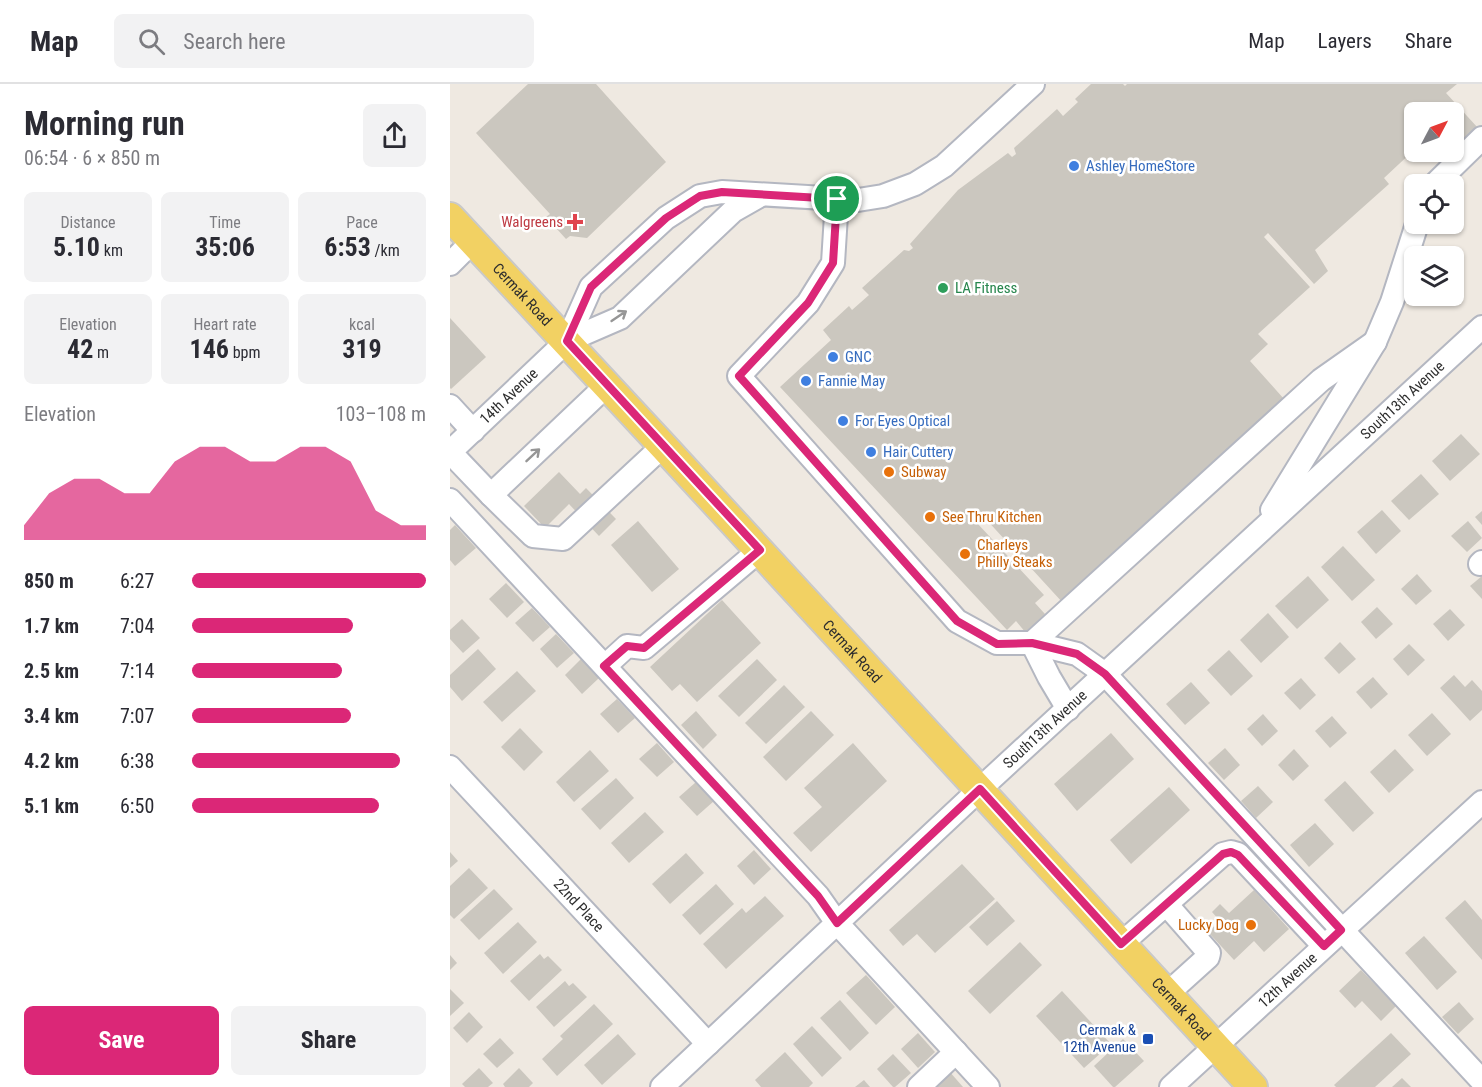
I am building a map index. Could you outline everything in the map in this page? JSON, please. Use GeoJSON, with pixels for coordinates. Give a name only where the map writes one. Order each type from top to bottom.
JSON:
{"type":"FeatureCollection","features":[{"type":"Feature","properties":{"kind":"main road","name":"Cermak Road"},"geometry":{"type":"LineString","coordinates":[[450,217],[760,550],[1253,1087]]}},
{"type":"Feature","properties":{"kind":"street"},"geometry":{"type":"LineString","coordinates":[[567,341],[591,287],[666,218],[700,196],[722,192],[858,200],[883,196],[922,181],[944,166],[1033,84]]}},
{"type":"Feature","properties":{"kind":"street"},"geometry":{"type":"LineString","coordinates":[[1445,174],[1482,138]]}},
{"type":"Feature","properties":{"kind":"street"},"geometry":{"type":"LineString","coordinates":[[567,341],[620,318],[733,211],[761,195]]}},
{"type":"Feature","properties":{"kind":"street"},"geometry":{"type":"LineString","coordinates":[[837,199],[833,263],[808,303],[739,376],[957,621],[997,644],[1032,643],[1077,654],[1105,674],[1482,1081]]}},
{"type":"Feature","properties":{"kind":"street"},"geometry":{"type":"LineString","coordinates":[[1257,534],[1375,342],[1392,302],[1414,234]]}},
{"type":"Feature","properties":{"kind":"street"},"geometry":{"type":"LineString","coordinates":[[450,264],[473,242]]}},
{"type":"Feature","properties":{"kind":"street","name":"South13th Avenue"},"geometry":{"type":"LineString","coordinates":[[662,1087],[980,789],[1482,327]]}},
{"type":"Feature","properties":{"kind":"street","name":"14th Avenue"},"geometry":{"type":"LineString","coordinates":[[450,452],[567,341]]}},
{"type":"Feature","properties":{"kind":"street"},"geometry":{"type":"LineString","coordinates":[[1032,643],[1321,380],[1375,342]]}},
{"type":"Feature","properties":{"kind":"street"},"geometry":{"type":"LineString","coordinates":[[491,495],[607,385]]}},
{"type":"Feature","properties":{"kind":"street"},"geometry":{"type":"LineString","coordinates":[[450,406],[473,431]]}},
{"type":"Feature","properties":{"kind":"street"},"geometry":{"type":"LineString","coordinates":[[450,452],[533,536],[563,539],[663,446]]}},
{"type":"Feature","properties":{"kind":"street"},"geometry":{"type":"LineString","coordinates":[[450,500],[818,896],[837,923],[988,1087]]}},
{"type":"Feature","properties":{"kind":"street"},"geometry":{"type":"LineString","coordinates":[[604,666],[627,646],[644,648],[760,550]]}},
{"type":"Feature","properties":{"kind":"street"},"geometry":{"type":"LineString","coordinates":[[1032,643],[1068,709]]}},
{"type":"Feature","properties":{"kind":"street","name":"22nd Place"},"geometry":{"type":"LineString","coordinates":[[450,767],[708,1044]]}},
{"type":"Feature","properties":{"kind":"street","name":"12th Avenue"},"geometry":{"type":"LineString","coordinates":[[1171,1087],[1482,801]]}},
{"type":"Feature","properties":{"kind":"street"},"geometry":{"type":"LineString","coordinates":[[1121,944],[1223,854],[1231,852],[1238,855],[1324,946]]}},
{"type":"Feature","properties":{"kind":"street"},"geometry":{"type":"LineString","coordinates":[[1167,905],[1209,953],[1208,957],[1167,994]]}},
{"type":"Feature","properties":{"kind":"street"},"geometry":{"type":"LineString","coordinates":[[918,1087],[956,1052]]}},
{"type":"Feature","properties":{"kind":"building","name":"Walgreens"},"geometry":{"type":"Polygon","coordinates":[[[528,84],[596,84],[666,162],[587,238],[570,236],[566,239],[546,217],[550,214],[476,133],[528,84]]]}},
{"type":"Feature","properties":{"kind":"building"},"geometry":{"type":"Polygon","coordinates":[[[1091,84],[1123,84],[1125,86],[1127,84],[1457,84],[1446,93],[1454,102],[1404,102],[1404,159],[1384,178],[1389,184],[1315,250],[1328,271],[1314,284],[1268,233],[1264,237],[1310,287],[1258,334],[1268,344],[1250,361],[1284,399],[1063,603],[984,517],[977,523],[1044,595],[1035,603],[1045,614],[1026,633],[1016,621],[1007,630],[780,387],[831,340],[823,330],[849,306],[852,310],[869,295],[862,288],[904,250],[909,251],[913,248],[910,244],[958,190],[1008,153],[1012,157],[1016,154],[1014,148],[1057,109],[1063,116],[1078,102],[1075,99],[1091,84]]]}},
{"type":"Feature","properties":{"kind":"building"},"geometry":{"type":"Polygon","coordinates":[[[1464,113],[1478,128],[1466,140],[1464,138],[1464,113]]]}},
{"type":"Feature","properties":{"kind":"building"},"geometry":{"type":"Polygon","coordinates":[[[450,318],[486,357],[451,389],[450,388],[450,318]]]}},
{"type":"Feature","properties":{"kind":"building"},"geometry":{"type":"Polygon","coordinates":[[[1461,434],[1480,454],[1450,481],[1432,461],[1461,434]]]}},
{"type":"Feature","properties":{"kind":"building"},"geometry":{"type":"Polygon","coordinates":[[[559,472],[580,494],[586,488],[616,519],[599,536],[569,504],[545,528],[524,506],[559,472]]]}},
{"type":"Feature","properties":{"kind":"building"},"geometry":{"type":"Polygon","coordinates":[[[1421,474],[1439,494],[1409,520],[1391,501],[1421,474]]]}},
{"type":"Feature","properties":{"kind":"building"},"geometry":{"type":"Polygon","coordinates":[[[1382,510],[1401,531],[1376,554],[1357,532],[1382,510]]]}},
{"type":"Feature","properties":{"kind":"building"},"geometry":{"type":"Polygon","coordinates":[[[1482,511],[1482,525],[1475,517],[1482,511]]]}},
{"type":"Feature","properties":{"kind":"building"},"geometry":{"type":"Polygon","coordinates":[[[638,521],[679,569],[652,592],[611,545],[638,521]]]}},
{"type":"Feature","properties":{"kind":"building"},"geometry":{"type":"Polygon","coordinates":[[[1468,521],[1482,538],[1467,552],[1451,536],[1468,521]]]}},
{"type":"Feature","properties":{"kind":"building"},"geometry":{"type":"Polygon","coordinates":[[[455,525],[476,548],[455,566],[450,560],[450,530],[455,525]]]}},
{"type":"Feature","properties":{"kind":"building"},"geometry":{"type":"Polygon","coordinates":[[[1343,546],[1375,580],[1352,601],[1321,567],[1343,546]]]}},
{"type":"Feature","properties":{"kind":"building"},"geometry":{"type":"Polygon","coordinates":[[[1417,574],[1432,591],[1416,605],[1401,589],[1417,574]]]}},
{"type":"Feature","properties":{"kind":"building"},"geometry":{"type":"Polygon","coordinates":[[[1308,576],[1329,600],[1297,629],[1275,606],[1308,576]]]}},
{"type":"Feature","properties":{"kind":"building"},"geometry":{"type":"Polygon","coordinates":[[[1482,576],[1482,599],[1470,586],[1482,576]]]}},
{"type":"Feature","properties":{"kind":"building"},"geometry":{"type":"Polygon","coordinates":[[[506,583],[524,602],[507,618],[489,599],[506,583]]]}},
{"type":"Feature","properties":{"kind":"building"},"geometry":{"type":"Polygon","coordinates":[[[722,600],[761,643],[697,702],[680,684],[672,691],[650,667],[722,600]]]}},
{"type":"Feature","properties":{"kind":"building"},"geometry":{"type":"Polygon","coordinates":[[[1377,607],[1393,624],[1376,639],[1361,622],[1377,607]]]}},
{"type":"Feature","properties":{"kind":"building"},"geometry":{"type":"Polygon","coordinates":[[[532,608],[550,627],[533,642],[515,623],[532,608]]]}},
{"type":"Feature","properties":{"kind":"building"},"geometry":{"type":"Polygon","coordinates":[[[1450,609],[1465,625],[1448,641],[1433,624],[1450,609]]]}},
{"type":"Feature","properties":{"kind":"building"},"geometry":{"type":"Polygon","coordinates":[[[1268,613],[1289,637],[1261,663],[1240,640],[1268,613]]]}},
{"type":"Feature","properties":{"kind":"building"},"geometry":{"type":"Polygon","coordinates":[[[462,619],[480,638],[463,653],[450,639],[450,630],[462,619]]]}},
{"type":"Feature","properties":{"kind":"building"},"geometry":{"type":"Polygon","coordinates":[[[556,634],[574,653],[557,668],[540,649],[556,634]]]}},
{"type":"Feature","properties":{"kind":"building"},"geometry":{"type":"Polygon","coordinates":[[[1340,642],[1356,659],[1339,674],[1324,658],[1340,642]]]}},
{"type":"Feature","properties":{"kind":"building"},"geometry":{"type":"Polygon","coordinates":[[[1409,644],[1425,660],[1408,676],[1393,659],[1409,644]]]}},
{"type":"Feature","properties":{"kind":"building"},"geometry":{"type":"Polygon","coordinates":[[[478,649],[496,669],[462,701],[450,687],[450,675],[478,649]]]}},
{"type":"Feature","properties":{"kind":"building"},"geometry":{"type":"Polygon","coordinates":[[[1229,650],[1253,676],[1231,696],[1207,670],[1229,650]]]}},
{"type":"Feature","properties":{"kind":"building"},"geometry":{"type":"Polygon","coordinates":[[[581,659],[599,678],[582,694],[565,675],[581,659]]]}},
{"type":"Feature","properties":{"kind":"building"},"geometry":{"type":"Polygon","coordinates":[[[757,659],[777,680],[739,717],[718,696],[757,659]]]}},
{"type":"Feature","properties":{"kind":"building"},"geometry":{"type":"Polygon","coordinates":[[[517,671],[536,691],[502,722],[483,702],[517,671]]]}},
{"type":"Feature","properties":{"kind":"building"},"geometry":{"type":"Polygon","coordinates":[[[1454,675],[1465,687],[1472,680],[1482,691],[1482,710],[1470,721],[1440,688],[1454,675]]]}},
{"type":"Feature","properties":{"kind":"building"},"geometry":{"type":"Polygon","coordinates":[[[1373,677],[1388,694],[1371,709],[1356,692],[1373,677]]]}},
{"type":"Feature","properties":{"kind":"building"},"geometry":{"type":"Polygon","coordinates":[[[1301,678],[1316,695],[1300,710],[1284,693],[1301,678]]]}},
{"type":"Feature","properties":{"kind":"building"},"geometry":{"type":"Polygon","coordinates":[[[1191,682],[1210,703],[1185,725],[1166,704],[1191,682]]]}},
{"type":"Feature","properties":{"kind":"building"},"geometry":{"type":"Polygon","coordinates":[[[784,685],[805,707],[766,744],[745,723],[784,685]]]}},
{"type":"Feature","properties":{"kind":"building"},"geometry":{"type":"Polygon","coordinates":[[[617,699],[635,718],[618,733],[600,714],[617,699]]]}},
{"type":"Feature","properties":{"kind":"building"},"geometry":{"type":"Polygon","coordinates":[[[696,711],[717,735],[703,749],[681,725],[696,711]]]}},
{"type":"Feature","properties":{"kind":"building"},"geometry":{"type":"Polygon","coordinates":[[[811,711],[834,735],[786,781],[763,757],[811,711]]]}},
{"type":"Feature","properties":{"kind":"building"},"geometry":{"type":"Polygon","coordinates":[[[1432,713],[1451,734],[1427,756],[1408,735],[1432,713]]]}},
{"type":"Feature","properties":{"kind":"building"},"geometry":{"type":"Polygon","coordinates":[[[1263,714],[1278,731],[1262,746],[1247,729],[1263,714]]]}},
{"type":"Feature","properties":{"kind":"building"},"geometry":{"type":"Polygon","coordinates":[[[1332,716],[1347,733],[1330,748],[1315,731],[1332,716]]]}},
{"type":"Feature","properties":{"kind":"building"},"geometry":{"type":"Polygon","coordinates":[[[520,728],[543,752],[524,771],[501,747],[520,728]]]}},
{"type":"Feature","properties":{"kind":"building"},"geometry":{"type":"Polygon","coordinates":[[[1111,733],[1134,759],[1077,811],[1054,784],[1111,733]]]}},
{"type":"Feature","properties":{"kind":"building"},"geometry":{"type":"Polygon","coordinates":[[[657,743],[674,762],[657,777],[639,759],[657,743]]]}},
{"type":"Feature","properties":{"kind":"building"},"geometry":{"type":"Polygon","coordinates":[[[853,743],[887,781],[811,852],[793,833],[822,807],[804,788],[853,743]]]}},
{"type":"Feature","properties":{"kind":"building"},"geometry":{"type":"Polygon","coordinates":[[[1225,748],[1240,765],[1224,780],[1208,763],[1225,748]]]}},
{"type":"Feature","properties":{"kind":"building"},"geometry":{"type":"Polygon","coordinates":[[[1294,749],[1309,766],[1293,781],[1278,765],[1294,749]]]}},
{"type":"Feature","properties":{"kind":"building"},"geometry":{"type":"Polygon","coordinates":[[[1395,749],[1414,770],[1389,793],[1370,772],[1395,749]]]}},
{"type":"Feature","properties":{"kind":"building"},"geometry":{"type":"Polygon","coordinates":[[[590,750],[609,771],[574,802],[556,782],[590,750]]]}},
{"type":"Feature","properties":{"kind":"building"},"geometry":{"type":"Polygon","coordinates":[[[616,778],[634,798],[600,830],[581,809],[616,778]]]}},
{"type":"Feature","properties":{"kind":"building"},"geometry":{"type":"Polygon","coordinates":[[[1345,781],[1374,813],[1353,832],[1324,800],[1345,781]]]}},
{"type":"Feature","properties":{"kind":"building"},"geometry":{"type":"Polygon","coordinates":[[[696,782],[714,801],[697,816],[679,797],[696,782]]]}},
{"type":"Feature","properties":{"kind":"building"},"geometry":{"type":"Polygon","coordinates":[[[1258,786],[1273,802],[1256,818],[1241,801],[1258,786]]]}},
{"type":"Feature","properties":{"kind":"building"},"geometry":{"type":"Polygon","coordinates":[[[1169,787],[1190,810],[1131,864],[1110,840],[1169,787]]]}},
{"type":"Feature","properties":{"kind":"building"},"geometry":{"type":"Polygon","coordinates":[[[645,812],[664,832],[629,863],[611,843],[645,812]]]}},
{"type":"Feature","properties":{"kind":"building"},"geometry":{"type":"Polygon","coordinates":[[[1315,823],[1334,844],[1309,867],[1290,845],[1315,823]]]}},
{"type":"Feature","properties":{"kind":"building"},"geometry":{"type":"Polygon","coordinates":[[[754,850],[771,869],[754,885],[737,866],[754,850]]]}},
{"type":"Feature","properties":{"kind":"building"},"geometry":{"type":"Polygon","coordinates":[[[450,852],[458,861],[450,868],[450,852]]]}},
{"type":"Feature","properties":{"kind":"building"},"geometry":{"type":"Polygon","coordinates":[[[686,853],[704,873],[670,904],[652,884],[686,853]]]}},
{"type":"Feature","properties":{"kind":"building"},"geometry":{"type":"Polygon","coordinates":[[[962,864],[995,899],[935,953],[917,934],[903,946],[889,930],[962,864]]]}},
{"type":"Feature","properties":{"kind":"building"},"geometry":{"type":"Polygon","coordinates":[[[469,868],[488,888],[454,919],[450,915],[450,886],[469,868]]]}},
{"type":"Feature","properties":{"kind":"building"},"geometry":{"type":"Polygon","coordinates":[[[716,884],[734,904],[700,935],[682,915],[716,884]]]}},
{"type":"Feature","properties":{"kind":"building"},"geometry":{"type":"Polygon","coordinates":[[[494,889],[513,909],[479,940],[460,920],[494,889]]]}},
{"type":"Feature","properties":{"kind":"building","name":"Lucky Dog"},"geometry":{"type":"Polygon","coordinates":[[[1254,890],[1289,929],[1264,952],[1254,941],[1234,960],[1208,932],[1220,921],[1212,912],[1220,904],[1229,913],[1254,890]]]}},
{"type":"Feature","properties":{"kind":"building"},"geometry":{"type":"Polygon","coordinates":[[[765,896],[784,916],[726,969],[703,944],[742,908],[746,913],[765,896]]]}},
{"type":"Feature","properties":{"kind":"building"},"geometry":{"type":"Polygon","coordinates":[[[1465,900],[1482,920],[1482,960],[1445,918],[1465,900]]]}},
{"type":"Feature","properties":{"kind":"building"},"geometry":{"type":"Polygon","coordinates":[[[997,901],[1015,921],[987,946],[969,927],[997,901]]]}},
{"type":"Feature","properties":{"kind":"building"},"geometry":{"type":"Polygon","coordinates":[[[518,922],[537,942],[503,974],[484,953],[518,922]]]}},
{"type":"Feature","properties":{"kind":"building"},"geometry":{"type":"Polygon","coordinates":[[[1424,936],[1457,972],[1437,990],[1405,953],[1424,936]]]}},
{"type":"Feature","properties":{"kind":"building"},"geometry":{"type":"Polygon","coordinates":[[[1020,942],[1042,965],[990,1014],[968,991],[1020,942]]]}},
{"type":"Feature","properties":{"kind":"building"},"geometry":{"type":"Polygon","coordinates":[[[540,954],[544,959],[548,956],[562,970],[529,1001],[510,981],[540,954]]]}},
{"type":"Feature","properties":{"kind":"building"},"geometry":{"type":"Polygon","coordinates":[[[450,955],[457,963],[450,970],[450,955]]]}},
{"type":"Feature","properties":{"kind":"building"},"geometry":{"type":"Polygon","coordinates":[[[1361,970],[1396,1006],[1381,1021],[1362,1001],[1355,1008],[1339,991],[1361,970]]]}},
{"type":"Feature","properties":{"kind":"building"},"geometry":{"type":"Polygon","coordinates":[[[866,975],[895,1007],[876,1025],[846,993],[866,975]]]}},
{"type":"Feature","properties":{"kind":"building"},"geometry":{"type":"Polygon","coordinates":[[[565,981],[569,986],[573,983],[587,997],[554,1027],[536,1007],[565,981]]]}},
{"type":"Feature","properties":{"kind":"building"},"geometry":{"type":"Polygon","coordinates":[[[450,989],[464,1003],[450,1016],[450,989]]]}},
{"type":"Feature","properties":{"kind":"building"},"geometry":{"type":"Polygon","coordinates":[[[1062,991],[1111,1044],[1084,1068],[1036,1016],[1062,991]]]}},
{"type":"Feature","properties":{"kind":"building"},"geometry":{"type":"Polygon","coordinates":[[[840,1000],[869,1033],[850,1051],[820,1018],[840,1000]]]}},
{"type":"Feature","properties":{"kind":"building"},"geometry":{"type":"Polygon","coordinates":[[[1459,1002],[1474,1019],[1458,1034],[1442,1017],[1459,1002]]]}},
{"type":"Feature","properties":{"kind":"building"},"geometry":{"type":"Polygon","coordinates":[[[594,1004],[613,1024],[557,1076],[542,1059],[563,1039],[560,1036],[594,1004]]]}},
{"type":"Feature","properties":{"kind":"building"},"geometry":{"type":"Polygon","coordinates":[[[469,1012],[483,1027],[467,1043],[453,1028],[469,1012]]]}},
{"type":"Feature","properties":{"kind":"building"},"geometry":{"type":"Polygon","coordinates":[[[812,1026],[842,1058],[822,1077],[793,1044],[812,1026]]]}},
{"type":"Feature","properties":{"kind":"building"},"geometry":{"type":"Polygon","coordinates":[[[918,1033],[935,1052],[918,1068],[901,1049],[918,1033]]]}},
{"type":"Feature","properties":{"kind":"building"},"geometry":{"type":"Polygon","coordinates":[[[1391,1033],[1411,1054],[1375,1087],[1336,1087],[1334,1085],[1391,1033]]]}},
{"type":"Feature","properties":{"kind":"building"},"geometry":{"type":"Polygon","coordinates":[[[618,1034],[636,1054],[602,1085],[584,1065],[618,1034]]]}},
{"type":"Feature","properties":{"kind":"building"},"geometry":{"type":"Polygon","coordinates":[[[500,1038],[514,1053],[497,1068],[483,1054],[500,1038]]]}},
{"type":"Feature","properties":{"kind":"building"},"geometry":{"type":"Polygon","coordinates":[[[1123,1039],[1144,1061],[1113,1087],[1094,1066],[1123,1039]]]}},
{"type":"Feature","properties":{"kind":"building"},"geometry":{"type":"Polygon","coordinates":[[[785,1052],[813,1083],[809,1087],[761,1087],[755,1080],[785,1052]]]}},
{"type":"Feature","properties":{"kind":"building"},"geometry":{"type":"Polygon","coordinates":[[[893,1054],[911,1073],[895,1087],[877,1069],[893,1054]]]}},
{"type":"Feature","properties":{"kind":"building"},"geometry":{"type":"Polygon","coordinates":[[[479,1068],[493,1083],[488,1087],[465,1087],[462,1084],[479,1068]]]}},
{"type":"Feature","properties":{"kind":"building"},"geometry":{"type":"Polygon","coordinates":[[[519,1068],[533,1083],[529,1087],[505,1087],[503,1084],[519,1068]]]}},
{"type":"Feature","properties":{"kind":"building"},"geometry":{"type":"Polygon","coordinates":[[[949,1071],[963,1087],[932,1087],[949,1071]]]}},
{"type":"Feature","properties":{"kind":"building"},"geometry":{"type":"Polygon","coordinates":[[[1402,1078],[1411,1087],[1392,1087],[1402,1078]]]}},
{"type":"Feature","properties":{"kind":"building"},"geometry":{"type":"Polygon","coordinates":[[[864,1080],[870,1087],[855,1087],[864,1080]]]}},
{"type":"Feature","properties":{"kind":"place","name":"Ashley HomeStore"},"geometry":{"type":"Point","coordinates":[1074,166]}},
{"type":"Feature","properties":{"kind":"place","name":"Walgreens"},"geometry":{"type":"Point","coordinates":[575,222]}},
{"type":"Feature","properties":{"kind":"place","name":"LA Fitness"},"geometry":{"type":"Point","coordinates":[943,288]}},
{"type":"Feature","properties":{"kind":"place","name":"GNC"},"geometry":{"type":"Point","coordinates":[833,357]}},
{"type":"Feature","properties":{"kind":"place","name":"Fannie May"},"geometry":{"type":"Point","coordinates":[806,381]}},
{"type":"Feature","properties":{"kind":"place","name":"For Eyes Optical"},"geometry":{"type":"Point","coordinates":[843,421]}},
{"type":"Feature","properties":{"kind":"place","name":"Hair Cuttery"},"geometry":{"type":"Point","coordinates":[871,452]}},
{"type":"Feature","properties":{"kind":"place","name":"Subway"},"geometry":{"type":"Point","coordinates":[889,472]}},
{"type":"Feature","properties":{"kind":"place","name":"See Thru Kitchen"},"geometry":{"type":"Point","coordinates":[930,517]}},
{"type":"Feature","properties":{"kind":"place","name":"Charleys Philly Steaks"},"geometry":{"type":"Point","coordinates":[965,554]}},
{"type":"Feature","properties":{"kind":"place","name":"Lucky Dog"},"geometry":{"type":"Point","coordinates":[1251,925]}},
{"type":"Feature","properties":{"kind":"place","name":"Cermak & 12th Avenue"},"geometry":{"type":"Point","coordinates":[1148,1039]}},
{"type":"Feature","properties":{"kind":"route"},"geometry":{"type":"LineString","coordinates":[[722,192],[837,199],[833,263],[808,303],[739,376],[957,621],[997,644],[1032,643],[1077,654],[1105,674],[1341,930],[1324,946],[1238,855],[1231,852],[1223,854],[1121,944],[980,789],[837,923],[818,896],[604,666],[627,646],[644,648],[760,550],[567,341],[591,287],[666,218],[700,196],[722,192]]}}]}
